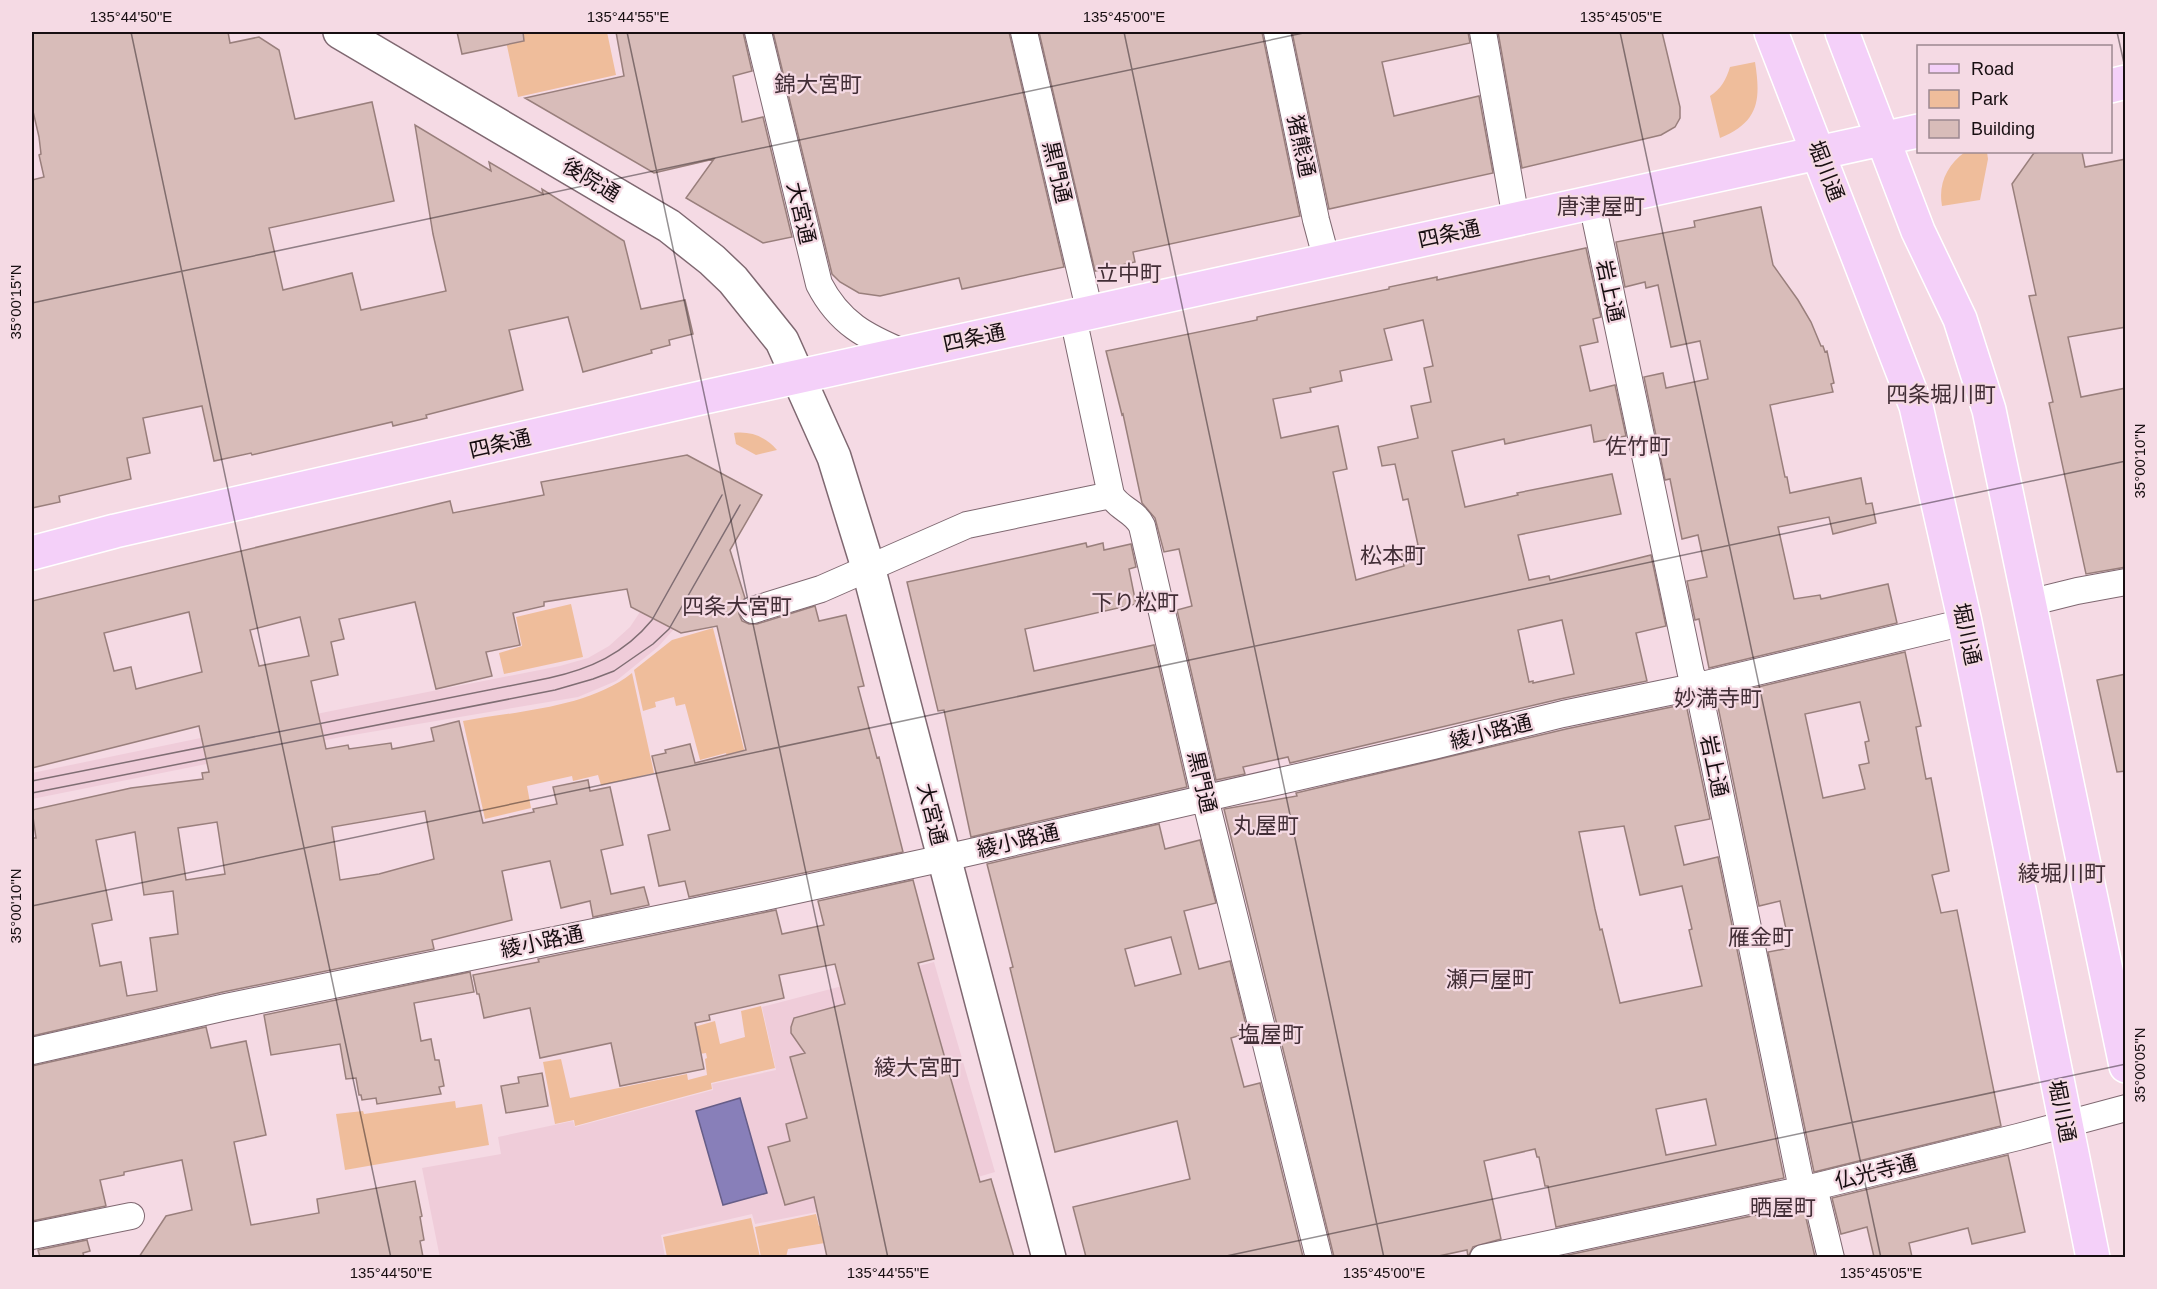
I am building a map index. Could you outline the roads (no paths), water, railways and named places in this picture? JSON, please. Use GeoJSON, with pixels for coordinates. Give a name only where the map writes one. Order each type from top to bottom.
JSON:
{"type":"FeatureCollection","features":[{"type":"Feature","properties":{"kind":"main road","name":"堀川通"},"geometry":{"type":"LineString","coordinates":[[1771,32],[1916,406],[1965,622],[2093,1257]]}},
{"type":"Feature","properties":{"kind":"main road"},"geometry":{"type":"LineString","coordinates":[[1842,32],[1918,231],[1960,319],[1989,410],[2126,1066]]}},
{"type":"Feature","properties":{"kind":"main road","name":"四条通"},"geometry":{"type":"LineString","coordinates":[[32,553],[115,531],[904,353],[1917,131]]}},
{"type":"Feature","properties":{"kind":"street","name":"後院通"},"geometry":{"type":"LineString","coordinates":[[340,32],[669,226],[712,260],[746,295],[782,341],[798,377]]}},
{"type":"Feature","properties":{"kind":"street","name":"大宮通"},"geometry":{"type":"LineString","coordinates":[[758,32],[819,284],[838,313],[855,329],[875,341],[904,353]]}},
{"type":"Feature","properties":{"kind":"street","name":"黒門通"},"geometry":{"type":"LineString","coordinates":[[1024,32],[1082,315],[1111,495],[1120,507],[1137,517],[1142,526],[1205,798],[1319,1257]]}},
{"type":"Feature","properties":{"kind":"street","name":"猪熊通"},"geometry":{"type":"LineString","coordinates":[[1277,32],[1316,220],[1327,261]]}},
{"type":"Feature","properties":{"kind":"street"},"geometry":{"type":"LineString","coordinates":[[1483,32],[1516,219]]}},
{"type":"Feature","properties":{"kind":"street","name":"岩上通"},"geometry":{"type":"LineString","coordinates":[[1592,202],[1691,675],[1698,686],[1808,1188],[1831,1257]]}},
{"type":"Feature","properties":{"kind":"street","name":"大宮通"},"geometry":{"type":"LineString","coordinates":[[798,377],[834,457],[868,567],[1049,1257]]}},
{"type":"Feature","properties":{"kind":"street"},"geometry":{"type":"LineString","coordinates":[[753,610],[821,589],[968,525],[1111,495]]}},
{"type":"Feature","properties":{"kind":"street"},"geometry":{"type":"LineString","coordinates":[[2029,603],[2126,582]]}},
{"type":"Feature","properties":{"kind":"street","name":"綾小路通"},"geometry":{"type":"LineString","coordinates":[[32,1051],[226,1007],[765,897],[944,858],[1422,749],[1563,714],[1698,686],[1965,622]]}},
{"type":"Feature","properties":{"kind":"street","name":"仏光寺通"},"geometry":{"type":"LineString","coordinates":[[1483,1257],[1808,1188],[2126,1108]]}},
{"type":"Feature","properties":{"kind":"street"},"geometry":{"type":"LineString","coordinates":[[32,1236],[131,1216]]}},
{"type":"Feature","properties":{"kind":"tram line"},"geometry":{"type":"LineString","coordinates":[[32,781],[549,678],[592,665],[618,651],[652,620],[722,495]]}},
{"type":"Feature","properties":{"kind":"tram line"},"geometry":{"type":"LineString","coordinates":[[32,793],[555,690],[614,671],[653,644],[669,629],[740,505]]}},
{"type":"Feature","properties":{"kind":"district","name":"錦大宮町"},"geometry":{"type":"Point","coordinates":[818,84]}},
{"type":"Feature","properties":{"kind":"district","name":"唐津屋町"},"geometry":{"type":"Point","coordinates":[1601,206]}},
{"type":"Feature","properties":{"kind":"district","name":"立中町"},"geometry":{"type":"Point","coordinates":[1129,273]}},
{"type":"Feature","properties":{"kind":"district","name":"四条堀川町"},"geometry":{"type":"Point","coordinates":[1941,394]}},
{"type":"Feature","properties":{"kind":"district","name":"佐竹町"},"geometry":{"type":"Point","coordinates":[1638,446]}},
{"type":"Feature","properties":{"kind":"district","name":"松本町"},"geometry":{"type":"Point","coordinates":[1393,555]}},
{"type":"Feature","properties":{"kind":"district","name":"下り松町"},"geometry":{"type":"Point","coordinates":[1135,602]}},
{"type":"Feature","properties":{"kind":"district","name":"四条大宮町"},"geometry":{"type":"Point","coordinates":[737,606]}},
{"type":"Feature","properties":{"kind":"district","name":"妙満寺町"},"geometry":{"type":"Point","coordinates":[1718,698]}},
{"type":"Feature","properties":{"kind":"district","name":"丸屋町"},"geometry":{"type":"Point","coordinates":[1266,825]}},
{"type":"Feature","properties":{"kind":"district","name":"綾堀川町"},"geometry":{"type":"Point","coordinates":[2062,873]}},
{"type":"Feature","properties":{"kind":"district","name":"雁金町"},"geometry":{"type":"Point","coordinates":[1761,937]}},
{"type":"Feature","properties":{"kind":"district","name":"瀬戸屋町"},"geometry":{"type":"Point","coordinates":[1490,979]}},
{"type":"Feature","properties":{"kind":"district","name":"塩屋町"},"geometry":{"type":"Point","coordinates":[1271,1034]}},
{"type":"Feature","properties":{"kind":"district","name":"綾大宮町"},"geometry":{"type":"Point","coordinates":[918,1067]}},
{"type":"Feature","properties":{"kind":"district","name":"晒屋町"},"geometry":{"type":"Point","coordinates":[1783,1207]}}]}
